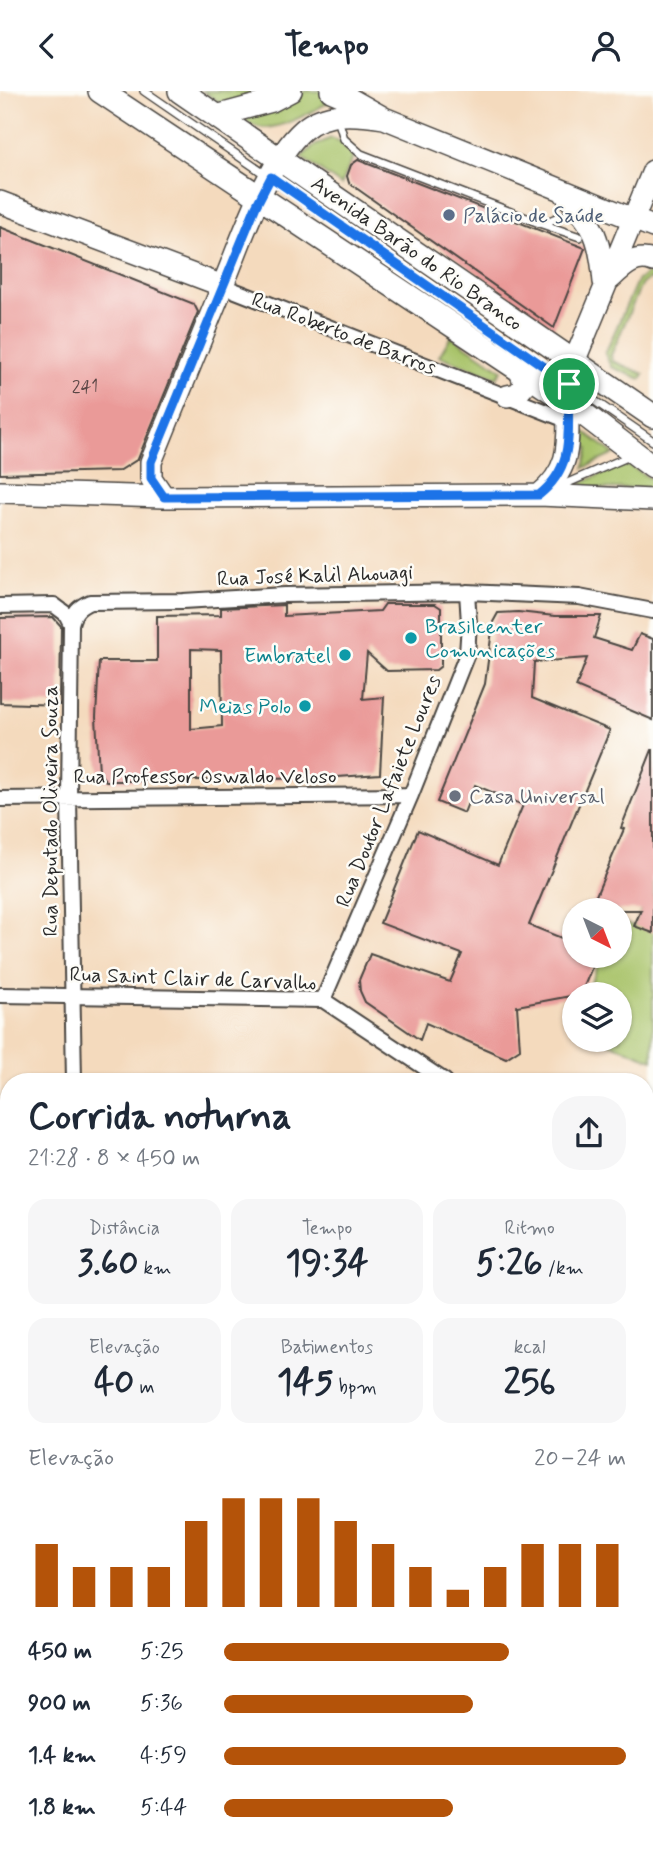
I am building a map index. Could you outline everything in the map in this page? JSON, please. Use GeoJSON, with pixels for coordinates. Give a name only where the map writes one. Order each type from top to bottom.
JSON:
{"type":"FeatureCollection","features":[{"type":"Feature","properties":{"kind":"main road","name":"Avenida Barão do Rio Branco"},"geometry":{"type":"LineString","coordinates":[[100,91],[520,371],[570,392],[653,416]]}},
{"type":"Feature","properties":{"kind":"main road","name":"Avenida Barão do Rio Branco"},"geometry":{"type":"LineString","coordinates":[[180,91],[216,116],[276,168],[648,454]]}},
{"type":"Feature","properties":{"kind":"main road"},"geometry":{"type":"LineString","coordinates":[[216,116],[272,101],[291,91]]}},
{"type":"Feature","properties":{"kind":"main road"},"geometry":{"type":"LineString","coordinates":[[331,91],[384,118],[653,227]]}},
{"type":"Feature","properties":{"kind":"main road"},"geometry":{"type":"LineString","coordinates":[[164,497],[151,478],[151,462],[259,197],[305,128],[338,115],[358,114],[384,118]]}},
{"type":"Feature","properties":{"kind":"main road"},"geometry":{"type":"LineString","coordinates":[[539,495],[552,485],[565,461],[570,392],[605,285],[653,171]]}},
{"type":"Feature","properties":{"kind":"main road"},"geometry":{"type":"LineString","coordinates":[[562,190],[582,227],[601,246],[605,285]]}},
{"type":"Feature","properties":{"kind":"main road","name":"Rua Roberto de Barros"},"geometry":{"type":"LineString","coordinates":[[0,202],[223,286]]}},
{"type":"Feature","properties":{"kind":"main road"},"geometry":{"type":"LineString","coordinates":[[605,285],[632,261],[653,261]]}},
{"type":"Feature","properties":{"kind":"main road"},"geometry":{"type":"LineString","coordinates":[[507,396],[517,394],[525,385],[520,371]]}},
{"type":"Feature","properties":{"kind":"main road"},"geometry":{"type":"LineString","coordinates":[[4,495],[539,495],[653,500]]}},
{"type":"Feature","properties":{"kind":"street","name":"Rua Roberto de Barros"},"geometry":{"type":"LineString","coordinates":[[223,286],[507,396],[570,392]]}},
{"type":"Feature","properties":{"kind":"street","name":"Rua José Kalil Ahouagi"},"geometry":{"type":"LineString","coordinates":[[71,624],[76,610],[90,601],[183,601],[285,595],[467,592],[579,597],[653,611]]}},
{"type":"Feature","properties":{"kind":"street","name":"Rua Doutor Lafaiete Loures"},"geometry":{"type":"LineString","coordinates":[[323,1000],[411,795],[467,654],[467,592]]}},
{"type":"Feature","properties":{"kind":"street"},"geometry":{"type":"LineString","coordinates":[[0,606],[54,605],[66,614],[71,624]]}},
{"type":"Feature","properties":{"kind":"street","name":"Rua Deputado Oliveira Souza"},"geometry":{"type":"LineString","coordinates":[[71,624],[69,798],[74,1073]]}},
{"type":"Feature","properties":{"kind":"street","name":"Rua Professor Oswaldo Veloso"},"geometry":{"type":"LineString","coordinates":[[0,799],[411,795]]}},
{"type":"Feature","properties":{"kind":"street","name":"Rua Saint Clair de Carvalho"},"geometry":{"type":"LineString","coordinates":[[0,995],[323,1000],[433,1073]]}},
{"type":"Feature","properties":{"kind":"lane","name":"Avenida Barão do Rio Branco"},"geometry":{"type":"LineString","coordinates":[[144,91],[276,168]]}},
{"type":"Feature","properties":{"kind":"lane"},"geometry":{"type":"LineString","coordinates":[[338,115],[344,139],[361,154],[542,224],[582,227]]}},
{"type":"Feature","properties":{"kind":"lane"},"geometry":{"type":"LineString","coordinates":[[542,224],[571,214],[582,227]]}},
{"type":"Feature","properties":{"kind":"lane"},"geometry":{"type":"LineString","coordinates":[[539,495],[648,454]]}},
{"type":"Feature","properties":{"kind":"green space"},"geometry":{"type":"Polygon","coordinates":[[[203,91],[275,91],[222,104],[203,91]]]}},
{"type":"Feature","properties":{"kind":"green space"},"geometry":{"type":"Polygon","coordinates":[[[306,91],[321,91],[330,102],[273,127],[255,126],[236,114],[295,97],[306,91]]]}},
{"type":"Feature","properties":{"kind":"green space"},"geometry":{"type":"Polygon","coordinates":[[[331,138],[344,143],[355,153],[341,185],[301,157],[316,145],[331,138]]]}},
{"type":"Feature","properties":{"kind":"green space"},"geometry":{"type":"Polygon","coordinates":[[[653,273],[653,280],[648,279],[641,285],[611,355],[612,361],[644,374],[641,379],[611,367],[605,354],[637,281],[646,274],[653,273]]]}},
{"type":"Feature","properties":{"kind":"green space"},"geometry":{"type":"Polygon","coordinates":[[[451,336],[502,370],[497,377],[439,356],[451,336]]]}},
{"type":"Feature","properties":{"kind":"green space"},"geometry":{"type":"Polygon","coordinates":[[[585,432],[614,454],[584,468],[589,448],[584,446],[585,432]]]}},
{"type":"Feature","properties":{"kind":"green space"},"geometry":{"type":"Polygon","coordinates":[[[629,466],[653,480],[653,488],[579,489],[583,482],[618,467],[629,466]]]}},
{"type":"Feature","properties":{"kind":"green space"},"geometry":{"type":"Polygon","coordinates":[[[653,883],[653,1060],[632,1052],[632,982],[591,982],[597,968],[632,968],[634,926],[653,883]]]}},
{"type":"Feature","properties":{"kind":"building","name":"Palácio de Saúde"},"geometry":{"type":"Polygon","coordinates":[[[358,160],[585,248],[554,328],[349,183],[347,176],[351,165],[358,160]]]}},
{"type":"Feature","properties":{"kind":"building"},"geometry":{"type":"Polygon","coordinates":[[[0,227],[194,304],[198,312],[138,459],[119,471],[0,474],[0,227]]]}},
{"type":"Feature","properties":{"kind":"building"},"geometry":{"type":"Polygon","coordinates":[[[385,604],[435,604],[441,608],[441,666],[436,670],[387,671],[367,653],[363,699],[384,697],[380,774],[323,778],[106,781],[99,773],[96,717],[99,661],[157,661],[157,616],[221,615],[221,608],[284,605],[284,616],[380,611],[385,604]],[[191,649],[191,729],[222,726],[221,650],[191,649]]]}},
{"type":"Feature","properties":{"kind":"building"},"geometry":{"type":"Polygon","coordinates":[[[498,613],[601,616],[594,638],[632,650],[640,634],[653,639],[653,720],[576,687],[587,658],[534,662],[532,698],[610,730],[529,925],[562,938],[562,968],[592,968],[586,982],[562,982],[562,998],[517,1006],[520,1049],[506,1058],[426,1023],[420,1040],[365,1002],[359,980],[370,954],[450,982],[462,954],[380,923],[418,830],[498,865],[523,805],[475,785],[464,813],[437,802],[485,684],[493,622],[498,613]]]}},
{"type":"Feature","properties":{"kind":"building"},"geometry":{"type":"Polygon","coordinates":[[[53,617],[61,626],[60,705],[0,703],[0,618],[53,617]]]}},
{"type":"Feature","properties":{"kind":"building"},"geometry":{"type":"Polygon","coordinates":[[[653,750],[653,933],[634,926],[641,910],[632,910],[632,898],[595,898],[624,829],[621,828],[653,750]]]}},
{"type":"Feature","properties":{"kind":"place","name":"Palácio de Saúde"},"geometry":{"type":"Point","coordinates":[449,215]}},
{"type":"Feature","properties":{"kind":"place","name":"Brasilcenter Comunicações"},"geometry":{"type":"Point","coordinates":[411,638]}},
{"type":"Feature","properties":{"kind":"place","name":"Embratel"},"geometry":{"type":"Point","coordinates":[345,655]}},
{"type":"Feature","properties":{"kind":"place","name":"Meias Polo"},"geometry":{"type":"Point","coordinates":[305,706]}},
{"type":"Feature","properties":{"kind":"place","name":"Casa Universal"},"geometry":{"type":"Point","coordinates":[455,796]}},
{"type":"Feature","properties":{"kind":"route"},"geometry":{"type":"LineString","coordinates":[[271,177],[569,384],[565,461],[552,485],[539,495],[164,497],[151,478],[151,462],[259,197],[271,177]]}}]}
